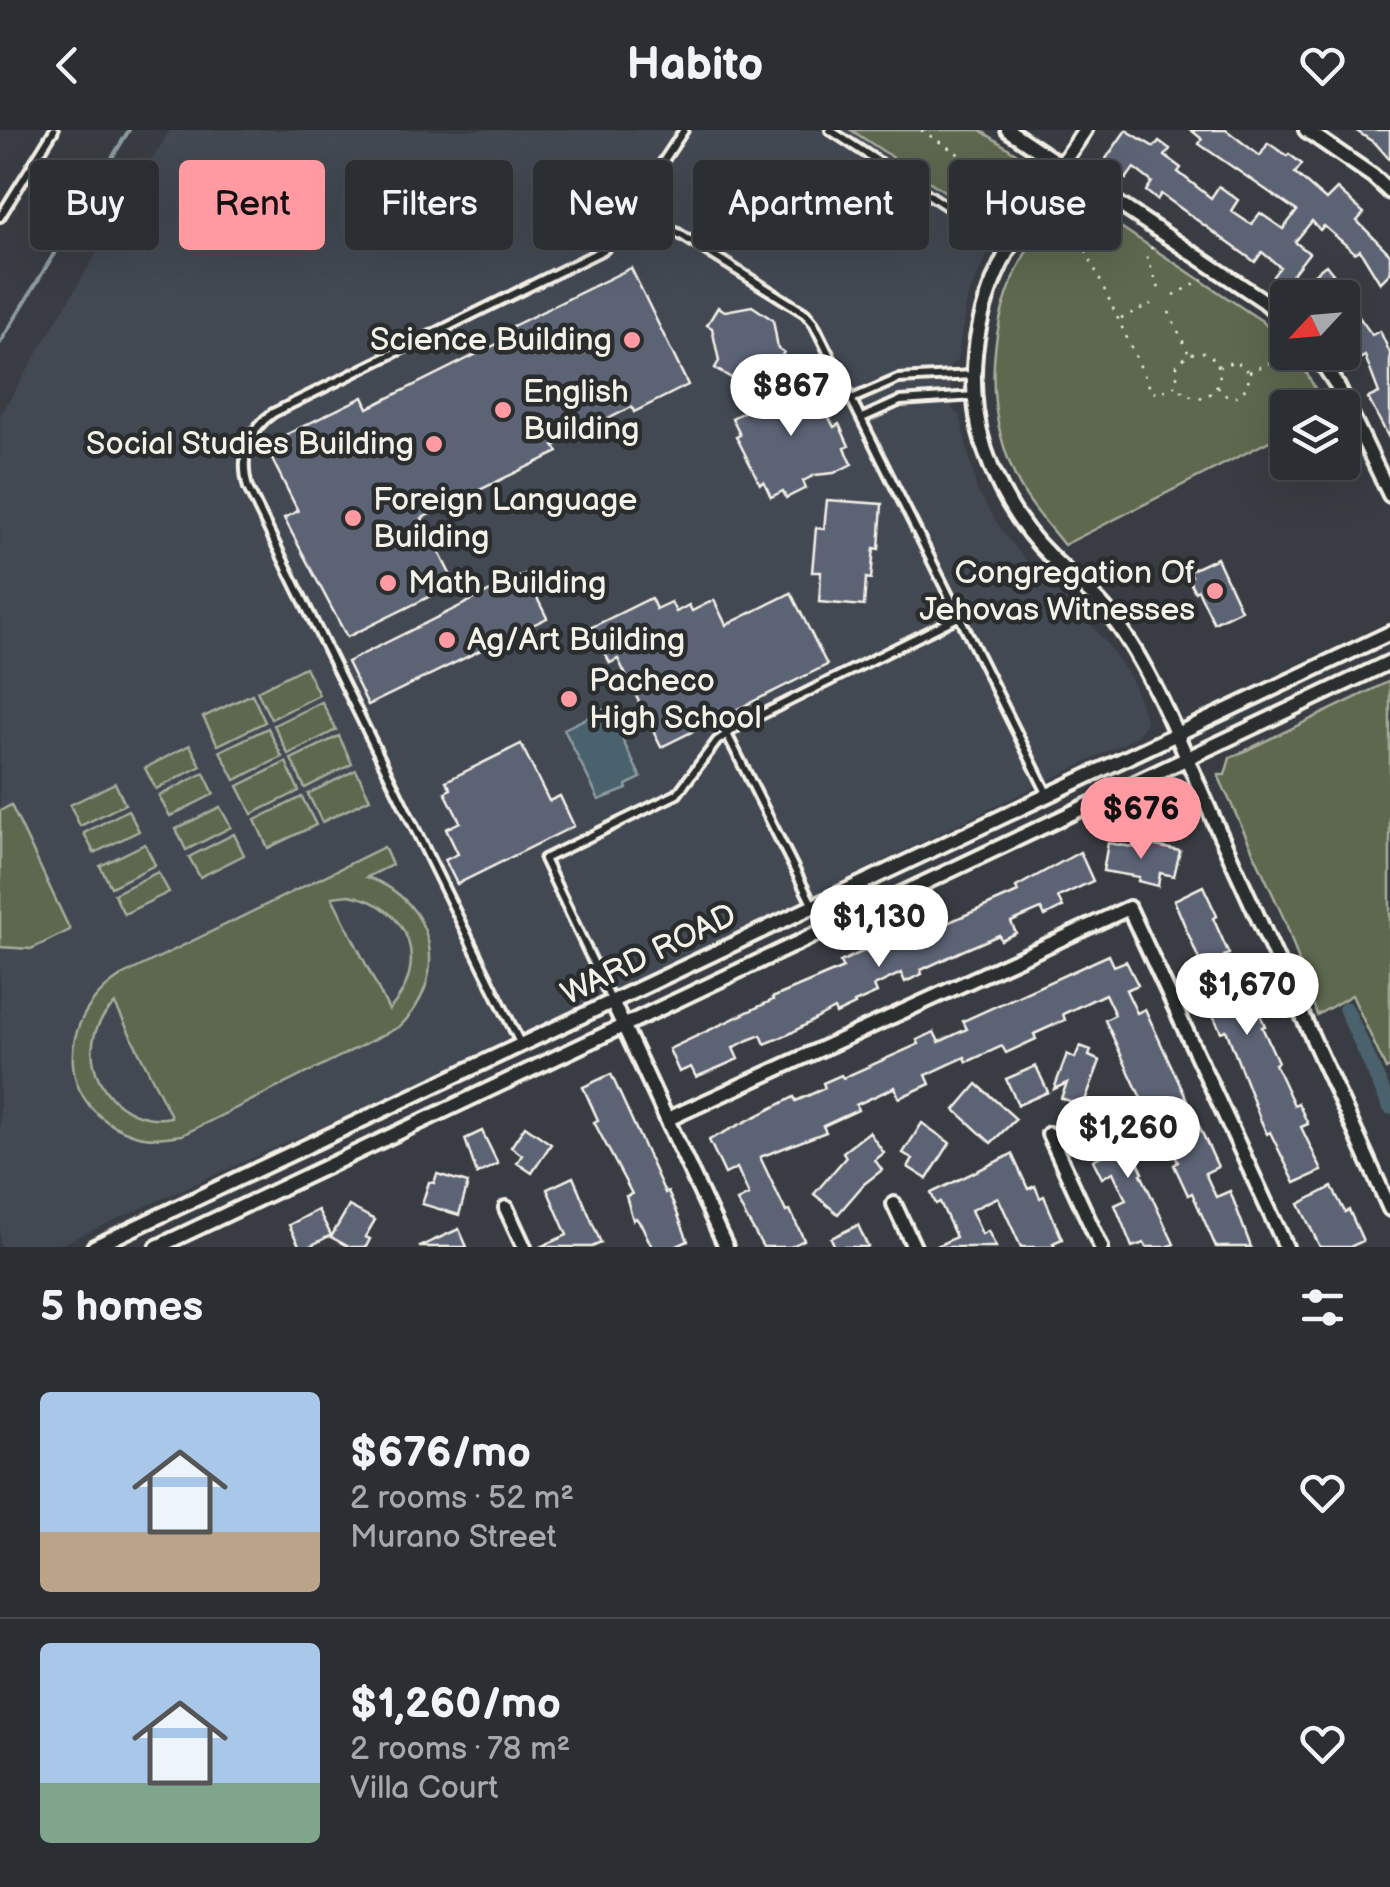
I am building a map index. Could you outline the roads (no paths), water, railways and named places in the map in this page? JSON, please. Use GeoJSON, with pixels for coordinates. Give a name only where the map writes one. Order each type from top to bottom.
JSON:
{"type":"FeatureCollection","features":[{"type":"Feature","properties":{"kind":"street"},"geometry":{"type":"LineString","coordinates":[[1008,130],[1051,160]]}},
{"type":"Feature","properties":{"kind":"street"},"geometry":{"type":"LineString","coordinates":[[1066,160],[1085,130]]}},
{"type":"Feature","properties":{"kind":"street"},"geometry":{"type":"LineString","coordinates":[[1306,130],[1390,192]]}},
{"type":"Feature","properties":{"kind":"street"},"geometry":{"type":"LineString","coordinates":[[1121,207],[1270,306]]}},
{"type":"Feature","properties":{"kind":"street"},"geometry":{"type":"LineString","coordinates":[[1007,250],[979,316],[973,352],[974,396],[983,444],[1009,503],[1049,555],[1095,596],[1129,640],[1390,1209]]}},
{"type":"Feature","properties":{"kind":"street"},"geometry":{"type":"LineString","coordinates":[[1327,370],[1390,495]]}},
{"type":"Feature","properties":{"kind":"street","name":"WARD ROAD"},"geometry":{"type":"LineString","coordinates":[[94,1247],[1390,633]]}},
{"type":"Feature","properties":{"kind":"street","name":"WARD ROAD"},"geometry":{"type":"LineString","coordinates":[[157,1247],[1390,662]]}},
{"type":"Feature","properties":{"kind":"street"},"geometry":{"type":"LineString","coordinates":[[668,1119],[1129,908],[1286,1247]]}},
{"type":"Feature","properties":{"kind":"street"},"geometry":{"type":"LineString","coordinates":[[613,1003],[726,1247]]}},
{"type":"Feature","properties":{"kind":"street"},"geometry":{"type":"LineString","coordinates":[[1049,1134],[1101,1247]]}},
{"type":"Feature","properties":{"kind":"street"},"geometry":{"type":"LineString","coordinates":[[894,1204],[914,1247]]}},
{"type":"Feature","properties":{"kind":"street"},"geometry":{"type":"LineString","coordinates":[[506,1208],[524,1247]]}},
{"type":"Feature","properties":{"kind":"lane"},"geometry":{"type":"LineString","coordinates":[[0,218],[54,130]]}},
{"type":"Feature","properties":{"kind":"lane"},"geometry":{"type":"LineString","coordinates":[[665,160],[684,130]]}},
{"type":"Feature","properties":{"kind":"lane"},"geometry":{"type":"LineString","coordinates":[[830,130],[949,208]]}},
{"type":"Feature","properties":{"kind":"lane"},"geometry":{"type":"LineString","coordinates":[[673,230],[805,312],[814,324],[1049,796]]}},
{"type":"Feature","properties":{"kind":"lane"},"geometry":{"type":"LineString","coordinates":[[521,1046],[248,488],[244,453],[258,424],[272,414],[603,250]]}},
{"type":"Feature","properties":{"kind":"lane"},"geometry":{"type":"LineString","coordinates":[[852,400],[898,378],[974,374]]}},
{"type":"Feature","properties":{"kind":"lane"},"geometry":{"type":"LineString","coordinates":[[862,418],[900,401],[974,396]]}},
{"type":"Feature","properties":{"kind":"lane"},"geometry":{"type":"LineString","coordinates":[[613,1003],[544,859],[676,794],[726,734],[960,616]]}},
{"type":"Feature","properties":{"kind":"lane"},"geometry":{"type":"LineString","coordinates":[[726,734],[813,907]]}},
{"type":"Feature","properties":{"kind":"water"},"geometry":{"type":"Polygon","coordinates":[[[607,708],[641,778],[626,785],[627,789],[599,800],[564,729],[607,708]]]}},
{"type":"Feature","properties":{"kind":"waterway"},"geometry":{"type":"LineString","coordinates":[[0,343],[129,130]]}},
{"type":"Feature","properties":{"kind":"waterway"},"geometry":{"type":"LineString","coordinates":[[1346,1009],[1390,1107]]}},
{"type":"Feature","properties":{"kind":"place","name":"Science Building"},"geometry":{"type":"Point","coordinates":[632,340]}},
{"type":"Feature","properties":{"kind":"place","name":"English Building"},"geometry":{"type":"Point","coordinates":[503,410]}},
{"type":"Feature","properties":{"kind":"place","name":"Social Studies Building"},"geometry":{"type":"Point","coordinates":[434,444]}},
{"type":"Feature","properties":{"kind":"place","name":"Foreign Language Building"},"geometry":{"type":"Point","coordinates":[353,518]}},
{"type":"Feature","properties":{"kind":"place","name":"Math Building"},"geometry":{"type":"Point","coordinates":[388,583]}},
{"type":"Feature","properties":{"kind":"place","name":"Congregation Of Jehovas Witnesses"},"geometry":{"type":"Point","coordinates":[1215,591]}},
{"type":"Feature","properties":{"kind":"place","name":"Ag/Art Building"},"geometry":{"type":"Point","coordinates":[447,640]}},
{"type":"Feature","properties":{"kind":"place","name":"Pacheco High School"},"geometry":{"type":"Point","coordinates":[569,699]}}]}
